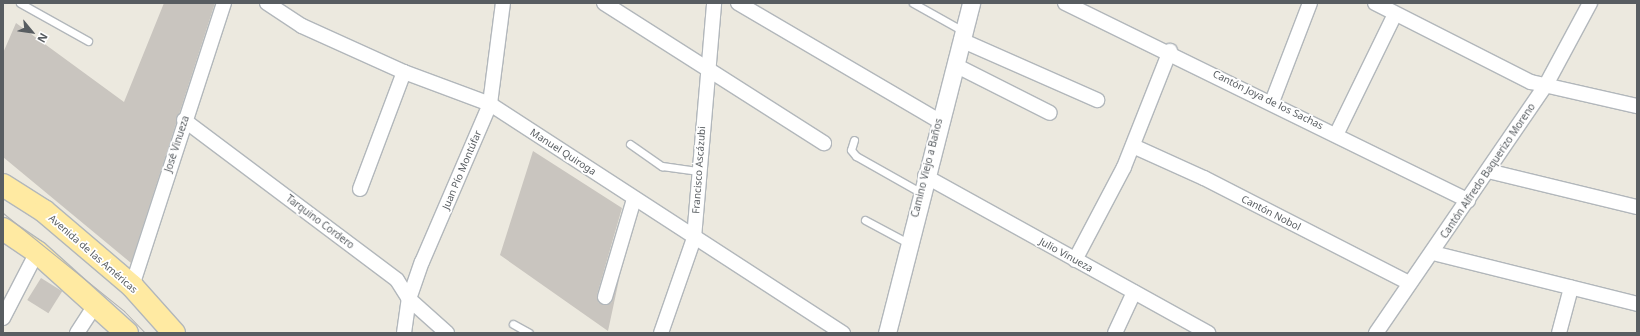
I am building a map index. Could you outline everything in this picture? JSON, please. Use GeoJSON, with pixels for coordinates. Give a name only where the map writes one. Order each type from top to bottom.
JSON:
{"type":"FeatureCollection","features":[{"type":"Feature","properties":{"kind":"main road","name":"Avenida de las Américas"},"geometry":{"type":"LineString","coordinates":[[3,185],[44,211],[132,286],[174,333]]}},
{"type":"Feature","properties":{"kind":"main road"},"geometry":{"type":"LineString","coordinates":[[4,234],[37,252],[127,333]]}},
{"type":"Feature","properties":{"kind":"street","name":"José Vinueza"},"geometry":{"type":"LineString","coordinates":[[132,286],[184,120],[224,3]]}},
{"type":"Feature","properties":{"kind":"street","name":"Manuel Quiroga"},"geometry":{"type":"LineString","coordinates":[[267,3],[302,26],[404,72],[490,104],[694,238],[843,333]]}},
{"type":"Feature","properties":{"kind":"street","name":"Juan Pío Montúfar"},"geometry":{"type":"LineString","coordinates":[[404,333],[409,299],[490,104],[503,3]]}},
{"type":"Feature","properties":{"kind":"street"},"geometry":{"type":"LineString","coordinates":[[604,3],[706,70],[824,143]]}},
{"type":"Feature","properties":{"kind":"street","name":"Francisco Ascázubi"},"geometry":{"type":"LineString","coordinates":[[661,333],[694,238],[706,70],[714,3]]}},
{"type":"Feature","properties":{"kind":"street"},"geometry":{"type":"LineString","coordinates":[[738,3],[939,121]]}},
{"type":"Feature","properties":{"kind":"street","name":"Camino Viejo a Baños"},"geometry":{"type":"LineString","coordinates":[[887,333],[924,176],[971,3]]}},
{"type":"Feature","properties":{"kind":"street","name":"Cantón Joya de los Sachas"},"geometry":{"type":"LineString","coordinates":[[1065,3],[1170,51],[1337,133],[1468,200]]}},
{"type":"Feature","properties":{"kind":"street"},"geometry":{"type":"LineString","coordinates":[[1272,102],[1310,3]]}},
{"type":"Feature","properties":{"kind":"street"},"geometry":{"type":"LineString","coordinates":[[1375,3],[1500,68],[1531,82],[1547,84],[1637,106]]}},
{"type":"Feature","properties":{"kind":"street","name":"Cantón Alfredo Baquerizo Moreno"},"geometry":{"type":"LineString","coordinates":[[1376,333],[1407,282],[1433,253],[1547,84],[1590,3]]}},
{"type":"Feature","properties":{"kind":"street"},"geometry":{"type":"LineString","coordinates":[[1337,133],[1395,14]]}},
{"type":"Feature","properties":{"kind":"street"},"geometry":{"type":"LineString","coordinates":[[962,36],[1097,100]]}},
{"type":"Feature","properties":{"kind":"street"},"geometry":{"type":"LineString","coordinates":[[1075,260],[1133,146],[1170,51]]}},
{"type":"Feature","properties":{"kind":"street"},"geometry":{"type":"LineString","coordinates":[[955,65],[1050,113]]}},
{"type":"Feature","properties":{"kind":"street"},"geometry":{"type":"LineString","coordinates":[[360,189],[404,72]]}},
{"type":"Feature","properties":{"kind":"street","name":"Tarquino Cordero"},"geometry":{"type":"LineString","coordinates":[[184,120],[397,280],[409,299],[447,333]]}},
{"type":"Feature","properties":{"kind":"street","name":"Cantón Nobol"},"geometry":{"type":"LineString","coordinates":[[1133,146],[1204,178],[1407,282]]}},
{"type":"Feature","properties":{"kind":"street"},"geometry":{"type":"LineString","coordinates":[[1488,171],[1637,207]]}},
{"type":"Feature","properties":{"kind":"street","name":"Julio Vinueza"},"geometry":{"type":"LineString","coordinates":[[924,176],[1134,292],[1199,331]]}},
{"type":"Feature","properties":{"kind":"street"},"geometry":{"type":"LineString","coordinates":[[605,297],[634,199]]}},
{"type":"Feature","properties":{"kind":"street"},"geometry":{"type":"LineString","coordinates":[[3,318],[37,252]]}},
{"type":"Feature","properties":{"kind":"street"},"geometry":{"type":"LineString","coordinates":[[1433,253],[1637,304]]}},
{"type":"Feature","properties":{"kind":"street"},"geometry":{"type":"LineString","coordinates":[[1559,333],[1571,288]]}},
{"type":"Feature","properties":{"kind":"street"},"geometry":{"type":"LineString","coordinates":[[1115,333],[1134,292]]}},
{"type":"Feature","properties":{"kind":"street"},"geometry":{"type":"LineString","coordinates":[[77,333],[96,304]]}},
{"type":"Feature","properties":{"kind":"lane"},"geometry":{"type":"LineString","coordinates":[[20,3],[88,41]]}},
{"type":"Feature","properties":{"kind":"lane"},"geometry":{"type":"LineString","coordinates":[[913,3],[962,36]]}},
{"type":"Feature","properties":{"kind":"lane"},"geometry":{"type":"LineString","coordinates":[[854,140],[851,150],[856,156],[920,192]]}},
{"type":"Feature","properties":{"kind":"lane"},"geometry":{"type":"LineString","coordinates":[[630,144],[662,166],[699,171]]}},
{"type":"Feature","properties":{"kind":"lane"},"geometry":{"type":"LineString","coordinates":[[865,220],[908,243]]}},
{"type":"Feature","properties":{"kind":"lane"},"geometry":{"type":"LineString","coordinates":[[513,324],[528,333]]}},
{"type":"Feature","properties":{"kind":"building"},"geometry":{"type":"Polygon","coordinates":[[[164,3],[215,3],[131,263],[3,157],[3,53],[16,23],[124,102],[164,3]]]}},
{"type":"Feature","properties":{"kind":"building"},"geometry":{"type":"Polygon","coordinates":[[[533,151],[622,208],[597,295],[599,303],[611,303],[620,275],[608,331],[500,255],[533,151]]]}},
{"type":"Feature","properties":{"kind":"building"},"geometry":{"type":"Polygon","coordinates":[[[41,278],[62,291],[48,313],[27,300],[41,278]]]}},
{"type":"Feature","properties":{"kind":"tram line"},"geometry":{"type":"LineString","coordinates":[[3,213],[124,311],[145,333]]}}]}
